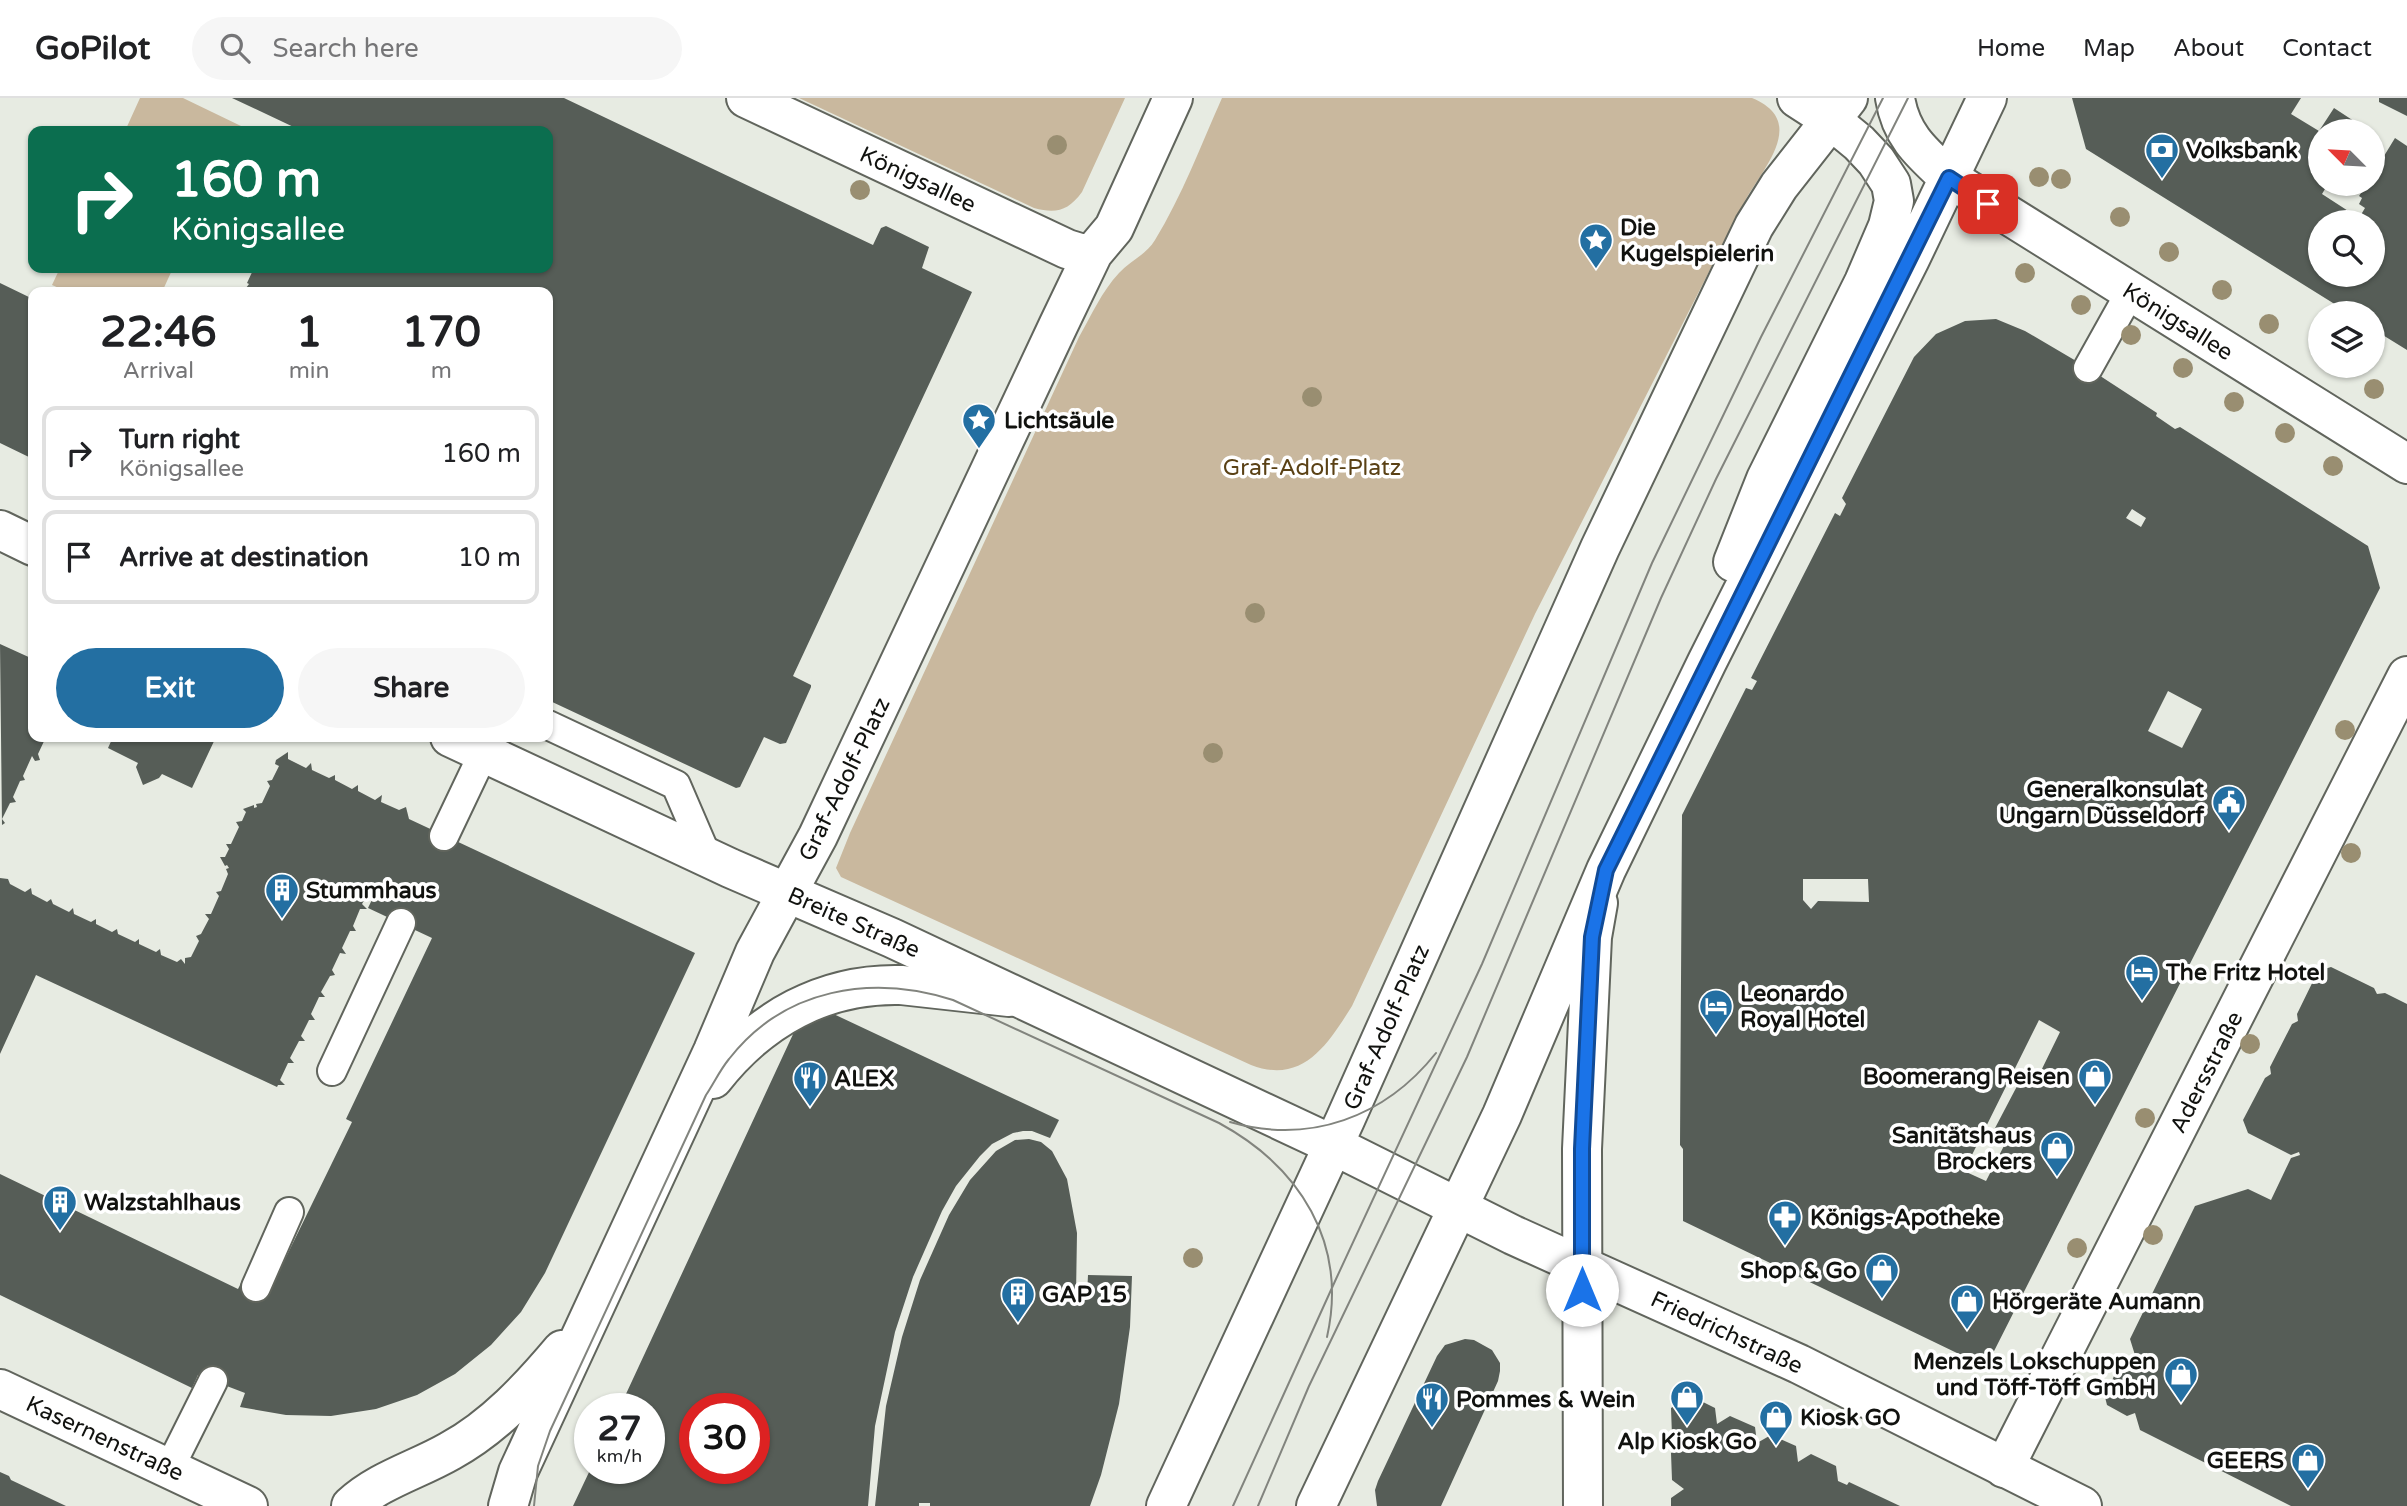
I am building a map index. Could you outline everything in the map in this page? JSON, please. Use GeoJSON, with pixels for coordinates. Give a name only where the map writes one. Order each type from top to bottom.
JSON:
{"type":"FeatureCollection","features":[{"type":"Feature","properties":{"kind":"main road","name":"Königsallee"},"geometry":{"type":"LineString","coordinates":[[746,98],[1067,249],[1093,253]]}},
{"type":"Feature","properties":{"kind":"main road","name":"Graf-Adolf-Platz"},"geometry":{"type":"LineString","coordinates":[[679,1122],[755,952],[827,816],[1093,253],[1114,228],[1173,98]]}},
{"type":"Feature","properties":{"kind":"main road"},"geometry":{"type":"LineString","coordinates":[[1707,663],[1729,570],[1766,479],[1864,282],[1888,226],[1894,201],[1891,184],[1876,161],[1859,143],[1840,109],[1797,98]]}},
{"type":"Feature","properties":{"kind":"main road","name":"Königsallee"},"geometry":{"type":"LineString","coordinates":[[1895,98],[1898,117],[1914,146],[1949,178],[2407,464]]}},
{"type":"Feature","properties":{"kind":"main road"},"geometry":{"type":"LineString","coordinates":[[1316,1506],[1502,1115],[1606,870],[1987,98]]}},
{"type":"Feature","properties":{"kind":"main road","name":"Graf-Adolf-Platz"},"geometry":{"type":"LineString","coordinates":[[1166,1506],[1333,1145],[1600,548],[1748,238],[1779,186],[1840,109]]}},
{"type":"Feature","properties":{"kind":"main road"},"geometry":{"type":"LineString","coordinates":[[0,530],[28,544]]}},
{"type":"Feature","properties":{"kind":"main road","name":"Adersstraße"},"geometry":{"type":"LineString","coordinates":[[2004,1468],[2407,676]]}},
{"type":"Feature","properties":{"kind":"main road","name":"Breite Straße"},"geometry":{"type":"LineString","coordinates":[[461,742],[707,857],[892,938],[1256,1110]]}},
{"type":"Feature","properties":{"kind":"main road"},"geometry":{"type":"LineString","coordinates":[[1581,1499],[1582,1149],[1592,937],[1606,870]]}},
{"type":"Feature","properties":{"kind":"main road"},"geometry":{"type":"LineString","coordinates":[[508,1506],[518,1472],[679,1122],[743,1044],[773,1021],[811,1001],[841,992],[885,985],[927,986],[1019,998]]}},
{"type":"Feature","properties":{"kind":"main road","name":"Friedrichstraße"},"geometry":{"type":"LineString","coordinates":[[1256,1110],[1582,1267],[1799,1364],[2082,1506]]}},
{"type":"Feature","properties":{"kind":"main road"},"geometry":{"type":"LineString","coordinates":[[351,1506],[380,1485],[451,1451],[496,1419],[522,1395],[565,1347],[600,1294]]}},
{"type":"Feature","properties":{"kind":"main road","name":"Kasernenstraße"},"geometry":{"type":"LineString","coordinates":[[0,1389],[248,1506]]}},
{"type":"Feature","properties":{"kind":"lane"},"geometry":{"type":"LineString","coordinates":[[2088,368],[2131,291]]}},
{"type":"Feature","properties":{"kind":"lane"},"geometry":{"type":"LineString","coordinates":[[553,727],[676,785],[707,857]]}},
{"type":"Feature","properties":{"kind":"lane"},"geometry":{"type":"LineString","coordinates":[[444,836],[484,752]]}},
{"type":"Feature","properties":{"kind":"lane"},"geometry":{"type":"LineString","coordinates":[[332,1071],[401,923]]}},
{"type":"Feature","properties":{"kind":"lane"},"geometry":{"type":"LineString","coordinates":[[256,1287],[289,1212]]}},
{"type":"Feature","properties":{"kind":"lane"},"geometry":{"type":"LineString","coordinates":[[169,1469],[213,1381]]}},
{"type":"Feature","properties":{"kind":"green space"},"geometry":{"type":"Polygon","coordinates":[[[140,98],[183,98],[241,126],[127,126],[140,98]]]}},
{"type":"Feature","properties":{"kind":"green space"},"geometry":{"type":"Polygon","coordinates":[[[799,98],[1125,98],[1082,192],[1066,207],[1049,211],[1034,208],[799,98]]]}},
{"type":"Feature","properties":{"kind":"green space","name":"Graf-Adolf-Platz"},"geometry":{"type":"Polygon","coordinates":[[[1222,98],[1752,98],[1769,108],[1777,119],[1779,132],[1770,160],[1745,201],[1535,614],[1352,1006],[1323,1047],[1299,1065],[1285,1070],[1269,1070],[1251,1065],[841,877],[836,868],[1079,337],[1113,280],[1155,240],[1183,188],[1222,98]]]}},
{"type":"Feature","properties":{"kind":"green space"},"geometry":{"type":"Polygon","coordinates":[[[58,273],[171,273],[164,287],[52,285],[58,273]]]}},
{"type":"Feature","properties":{"kind":"building"},"geometry":{"type":"Polygon","coordinates":[[[232,98],[564,98],[873,245],[881,228],[886,226],[929,247],[922,268],[972,292],[793,676],[811,687],[786,743],[780,744],[764,737],[740,787],[736,788],[553,702],[553,287],[247,287],[252,273],[553,273],[553,126],[291,126],[232,98]]]}},
{"type":"Feature","properties":{"kind":"building"},"geometry":{"type":"Polygon","coordinates":[[[2072,98],[2301,98],[2291,114],[2308,124],[2308,196],[2325,196],[2347,210],[2308,210],[2308,287],[2385,287],[2385,210],[2364,210],[2365,208],[2359,204],[2362,198],[2359,196],[2385,196],[2385,154],[2395,138],[2407,146],[2407,350],[2385,336],[2385,301],[2330,301],[2086,149],[2072,98]]]}},
{"type":"Feature","properties":{"kind":"building"},"geometry":{"type":"Polygon","coordinates":[[[2379,98],[2407,98],[2407,116],[2379,102],[2379,98]]]}},
{"type":"Feature","properties":{"kind":"building"},"geometry":{"type":"Polygon","coordinates":[[[2334,108],[2351,119],[2327,119],[2334,108]]]}},
{"type":"Feature","properties":{"kind":"building"},"geometry":{"type":"Polygon","coordinates":[[[0,283],[28,297],[28,457],[0,443],[0,283]]]}},
{"type":"Feature","properties":{"kind":"building"},"geometry":{"type":"Polygon","coordinates":[[[1996,319],[2025,331],[2157,413],[2156,416],[2175,429],[2180,427],[2368,546],[2380,588],[1986,1367],[1683,1221],[1683,1149],[1680,1145],[1682,815],[1746,688],[1752,690],[1757,681],[1751,678],[1835,513],[1840,516],[1846,504],[1842,498],[1914,357],[1936,334],[1965,321],[1996,319]],[[2132,509],[2126,518],[2141,527],[2146,518],[2132,509]],[[2168,691],[2148,731],[2182,748],[2202,709],[2168,691]],[[1803,879],[1803,900],[1811,909],[1818,901],[1869,902],[1868,879],[1803,879]],[[2039,1020],[1964,1171],[1986,1181],[2008,1138],[1994,1130],[2026,1069],[2039,1075],[2060,1032],[2039,1020]]]}},
{"type":"Feature","properties":{"kind":"building"},"geometry":{"type":"Polygon","coordinates":[[[0,644],[28,657],[28,742],[44,742],[38,754],[40,760],[35,761],[32,756],[23,776],[25,780],[20,781],[13,797],[16,802],[10,803],[2,819],[5,823],[2,825],[0,644]]]}},
{"type":"Feature","properties":{"kind":"building"},"geometry":{"type":"Polygon","coordinates":[[[111,742],[214,742],[192,788],[162,774],[143,785],[136,767],[138,763],[108,748],[111,742]]]}},
{"type":"Feature","properties":{"kind":"building"},"geometry":{"type":"Polygon","coordinates":[[[288,752],[288,759],[306,768],[311,763],[312,770],[329,778],[335,775],[335,780],[352,789],[358,785],[358,791],[375,800],[382,795],[381,802],[399,810],[406,807],[409,819],[695,953],[545,1273],[521,1312],[491,1345],[455,1374],[417,1395],[376,1409],[331,1416],[286,1415],[240,1407],[245,1393],[198,1375],[192,1388],[0,1295],[0,1174],[238,1289],[242,1281],[269,1292],[352,1122],[346,1119],[432,938],[368,908],[378,887],[371,888],[362,904],[367,909],[360,909],[353,926],[356,931],[350,931],[342,948],[346,954],[340,953],[332,970],[335,975],[330,976],[321,992],[325,997],[319,997],[311,1014],[315,1020],[309,1020],[301,1036],[305,1041],[299,1041],[290,1058],[294,1063],[288,1063],[280,1080],[285,1085],[277,1087],[36,975],[0,1054],[0,878],[8,879],[10,884],[25,892],[31,888],[32,894],[47,902],[51,899],[53,904],[69,912],[73,908],[74,914],[91,922],[96,919],[96,924],[112,932],[117,929],[118,934],[135,942],[139,939],[139,944],[156,952],[160,949],[161,955],[177,962],[181,959],[185,964],[185,958],[191,957],[199,941],[196,936],[201,934],[209,919],[205,914],[211,914],[219,896],[216,892],[221,891],[228,874],[226,869],[229,868],[220,857],[225,857],[229,849],[226,844],[231,844],[239,827],[236,822],[242,821],[246,812],[243,809],[254,805],[254,808],[257,807],[256,804],[262,803],[270,786],[267,781],[272,780],[279,766],[275,764],[276,760],[288,752]]]}},
{"type":"Feature","properties":{"kind":"building"},"geometry":{"type":"Polygon","coordinates":[[[2331,967],[2374,988],[2377,994],[2385,993],[2407,1004],[2407,1506],[2291,1506],[2140,1430],[2135,1413],[2127,1416],[2107,1405],[2105,1397],[2114,1376],[2139,1368],[2130,1339],[2195,1206],[2248,1189],[2271,1200],[2291,1158],[2300,1155],[2299,1152],[2291,1155],[2248,1133],[2243,1120],[2265,1078],[2271,1074],[2270,1067],[2292,1024],[2298,1021],[2297,1014],[2318,971],[2331,967]]]}},
{"type":"Feature","properties":{"kind":"building"},"geometry":{"type":"Polygon","coordinates":[[[808,1002],[1059,1120],[1050,1138],[1032,1131],[1023,1131],[992,1144],[956,1186],[942,1211],[913,1277],[895,1332],[875,1426],[868,1506],[573,1506],[583,1484],[665,1484],[665,1393],[626,1393],[808,1002]]]}},
{"type":"Feature","properties":{"kind":"building","name":"GAP 15"},"geometry":{"type":"Polygon","coordinates":[[[1015,1140],[1041,1142],[1052,1151],[1067,1179],[1077,1233],[1076,1295],[1087,1295],[1088,1275],[1132,1276],[1130,1327],[1119,1404],[1101,1475],[1090,1506],[930,1506],[930,1503],[919,1503],[919,1506],[875,1506],[886,1406],[902,1337],[920,1280],[949,1215],[970,1180],[996,1151],[1015,1140]]]}},
{"type":"Feature","properties":{"kind":"building"},"geometry":{"type":"Polygon","coordinates":[[[1465,1339],[1474,1340],[1492,1350],[1500,1363],[1500,1371],[1498,1381],[1441,1506],[1377,1506],[1375,1490],[1378,1481],[1437,1356],[1445,1345],[1465,1339]]]}},
{"type":"Feature","properties":{"kind":"building"},"geometry":{"type":"Polygon","coordinates":[[[1691,1396],[1715,1408],[1717,1424],[1730,1416],[1755,1427],[1757,1443],[1771,1435],[1796,1446],[1798,1462],[1811,1454],[1836,1466],[1838,1481],[1847,1485],[1849,1482],[1900,1506],[1671,1506],[1671,1498],[1684,1489],[1672,1480],[1671,1453],[1684,1445],[1672,1436],[1671,1408],[1691,1396]]]}},
{"type":"Feature","properties":{"kind":"building"},"geometry":{"type":"Polygon","coordinates":[[[0,1472],[11,1480],[66,1506],[0,1506],[0,1472]]]}},
{"type":"Feature","properties":{"kind":"tram line"},"geometry":{"type":"LineString","coordinates":[[1233,1506],[1482,964],[1652,563],[1761,337],[1883,98]]}},
{"type":"Feature","properties":{"kind":"tram line"},"geometry":{"type":"LineString","coordinates":[[1258,1506],[1309,1386],[1467,1057],[1661,598],[1716,479],[1908,98]]}},
{"type":"Feature","properties":{"kind":"tram line"},"geometry":{"type":"LineString","coordinates":[[534,1506],[538,1466],[550,1431],[706,1095],[726,1063],[751,1035],[776,1016],[803,1002],[831,993],[892,988],[953,1000],[1219,1123],[1248,1141],[1273,1162],[1294,1185],[1311,1211],[1323,1240],[1330,1270],[1332,1303],[1327,1337]]}},
{"type":"Feature","properties":{"kind":"tram line"},"geometry":{"type":"LineString","coordinates":[[1230,1122],[1289,1130],[1344,1120],[1370,1109],[1394,1094],[1436,1053]]}},
{"type":"Feature","properties":{"kind":"place","name":"Volksbank"},"geometry":{"type":"Point","coordinates":[2162,180]}},
{"type":"Feature","properties":{"kind":"place","name":"Die Kugelspielerin"},"geometry":{"type":"Point","coordinates":[1596,270]}},
{"type":"Feature","properties":{"kind":"place","name":"Lichtsäule"},"geometry":{"type":"Point","coordinates":[979,450]}},
{"type":"Feature","properties":{"kind":"place","name":"Generalkonsulat Ungarn Düsseldorf"},"geometry":{"type":"Point","coordinates":[2229,832]}},
{"type":"Feature","properties":{"kind":"place","name":"Stummhaus"},"geometry":{"type":"Point","coordinates":[282,920]}},
{"type":"Feature","properties":{"kind":"place","name":"The Fritz Hotel"},"geometry":{"type":"Point","coordinates":[2142,1002]}},
{"type":"Feature","properties":{"kind":"place","name":"Leonardo Royal Hotel"},"geometry":{"type":"Point","coordinates":[1716,1036]}},
{"type":"Feature","properties":{"kind":"place","name":"Boomerang Reisen"},"geometry":{"type":"Point","coordinates":[2095,1106]}},
{"type":"Feature","properties":{"kind":"place","name":"ALEX"},"geometry":{"type":"Point","coordinates":[810,1108]}},
{"type":"Feature","properties":{"kind":"place","name":"Sanitätshaus Brockers"},"geometry":{"type":"Point","coordinates":[2057,1178]}},
{"type":"Feature","properties":{"kind":"place","name":"Walzstahlhaus"},"geometry":{"type":"Point","coordinates":[60,1232]}},
{"type":"Feature","properties":{"kind":"place","name":"Königs-Apotheke"},"geometry":{"type":"Point","coordinates":[1785,1247]}},
{"type":"Feature","properties":{"kind":"place","name":"Shop & Go"},"geometry":{"type":"Point","coordinates":[1882,1300]}},
{"type":"Feature","properties":{"kind":"place","name":"GAP 15"},"geometry":{"type":"Point","coordinates":[1018,1324]}},
{"type":"Feature","properties":{"kind":"place","name":"Hörgeräte Aumann"},"geometry":{"type":"Point","coordinates":[1967,1331]}},
{"type":"Feature","properties":{"kind":"place","name":"Menzels Lokschuppen und Töff-Töff GmbH"},"geometry":{"type":"Point","coordinates":[2181,1404]}},
{"type":"Feature","properties":{"kind":"place","name":"Alp Kiosk Go"},"geometry":{"type":"Point","coordinates":[1687,1427]}},
{"type":"Feature","properties":{"kind":"place","name":"Pommes & Wein"},"geometry":{"type":"Point","coordinates":[1432,1429]}},
{"type":"Feature","properties":{"kind":"place","name":"Kiosk GO"},"geometry":{"type":"Point","coordinates":[1776,1447]}},
{"type":"Feature","properties":{"kind":"place","name":"GEERS"},"geometry":{"type":"Point","coordinates":[2308,1490]}},
{"type":"Feature","properties":{"kind":"route"},"geometry":{"type":"LineString","coordinates":[[1582,1290],[1582,1149],[1592,937],[1606,870],[1949,178],[1988,204]]}}]}
